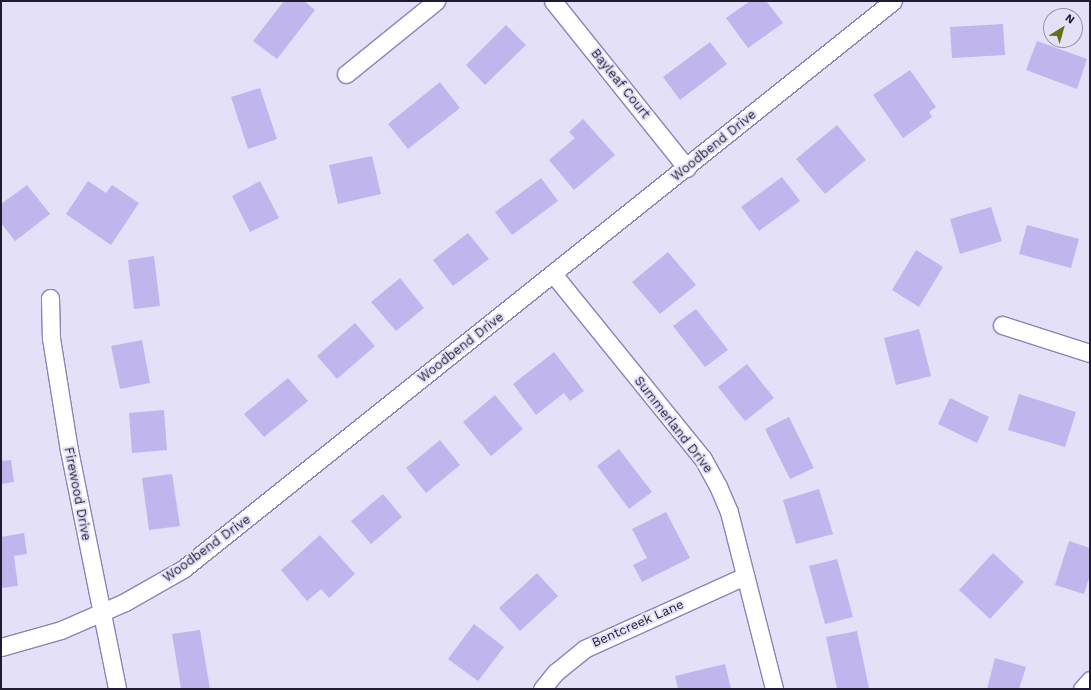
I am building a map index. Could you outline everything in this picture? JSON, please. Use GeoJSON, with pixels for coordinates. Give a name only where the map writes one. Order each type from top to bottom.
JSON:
{"type":"FeatureCollection","features":[{"type":"Feature","properties":{"kind":"street"},"geometry":{"type":"LineString","coordinates":[[346,74],[436,1]]}},
{"type":"Feature","properties":{"kind":"street","name":"Bayleaf Court"},"geometry":{"type":"LineString","coordinates":[[553,1],[687,168]]}},
{"type":"Feature","properties":{"kind":"street","name":"Woodbend Drive"},"geometry":{"type":"LineString","coordinates":[[1,647],[61,630],[103,612],[183,569],[554,275],[893,1]]}},
{"type":"Feature","properties":{"kind":"street","name":"Summerland Drive"},"geometry":{"type":"LineString","coordinates":[[554,275],[703,459],[728,512],[774,689]]}},
{"type":"Feature","properties":{"kind":"street","name":"Firewood Drive"},"geometry":{"type":"LineString","coordinates":[[50,298],[51,338],[69,450],[103,612],[117,689]]}},
{"type":"Feature","properties":{"kind":"street"},"geometry":{"type":"LineString","coordinates":[[1002,325],[1090,353]]}},
{"type":"Feature","properties":{"kind":"street","name":"Bentcreek Lane"},"geometry":{"type":"LineString","coordinates":[[542,689],[556,672],[584,649],[745,576]]}},
{"type":"Feature","properties":{"kind":"street"},"geometry":{"type":"LineString","coordinates":[[1082,689],[1090,680]]}},
{"type":"Feature","properties":{"kind":"building"},"geometry":{"type":"Polygon","coordinates":[[[284,1],[304,1],[315,10],[277,59],[253,41],[284,1]]]}},
{"type":"Feature","properties":{"kind":"building"},"geometry":{"type":"Polygon","coordinates":[[[750,1],[766,1],[783,23],[748,48],[726,18],[750,1]]]}},
{"type":"Feature","properties":{"kind":"building"},"geometry":{"type":"Polygon","coordinates":[[[1003,24],[1005,55],[952,58],[950,27],[1003,24]]]}},
{"type":"Feature","properties":{"kind":"building"},"geometry":{"type":"Polygon","coordinates":[[[506,25],[526,45],[485,85],[466,65],[506,25]]]}},
{"type":"Feature","properties":{"kind":"building"},"geometry":{"type":"Polygon","coordinates":[[[1037,41],[1043,43],[1043,48],[1056,48],[1087,59],[1077,89],[1026,70],[1037,41]]]}},
{"type":"Feature","properties":{"kind":"building"},"geometry":{"type":"Polygon","coordinates":[[[710,42],[727,64],[680,100],[663,77],[710,42]]]}},
{"type":"Feature","properties":{"kind":"building"},"geometry":{"type":"Polygon","coordinates":[[[910,70],[936,107],[929,112],[932,117],[903,138],[873,95],[910,70]]]}},
{"type":"Feature","properties":{"kind":"building"},"geometry":{"type":"Polygon","coordinates":[[[440,82],[460,108],[408,149],[388,124],[440,82]]]}},
{"type":"Feature","properties":{"kind":"building"},"geometry":{"type":"Polygon","coordinates":[[[260,88],[277,139],[248,149],[231,97],[260,88]]]}},
{"type":"Feature","properties":{"kind":"building"},"geometry":{"type":"Polygon","coordinates":[[[583,119],[615,155],[574,190],[549,160],[575,138],[569,132],[583,119]]]}},
{"type":"Feature","properties":{"kind":"building"},"geometry":{"type":"Polygon","coordinates":[[[837,125],[866,160],[825,194],[796,159],[837,125]]]}},
{"type":"Feature","properties":{"kind":"building"},"geometry":{"type":"Polygon","coordinates":[[[372,156],[381,194],[338,204],[329,165],[372,156]]]}},
{"type":"Feature","properties":{"kind":"building"},"geometry":{"type":"Polygon","coordinates":[[[782,177],[800,201],[759,231],[741,207],[782,177]]]}},
{"type":"Feature","properties":{"kind":"building"},"geometry":{"type":"Polygon","coordinates":[[[541,178],[558,201],[512,235],[495,212],[541,178]]]}},
{"type":"Feature","properties":{"kind":"building"},"geometry":{"type":"Polygon","coordinates":[[[88,181],[106,193],[112,185],[139,203],[111,245],[66,214],[88,181]]]}},
{"type":"Feature","properties":{"kind":"building"},"geometry":{"type":"Polygon","coordinates":[[[260,181],[279,218],[250,232],[232,196],[260,181]]]}},
{"type":"Feature","properties":{"kind":"building"},"geometry":{"type":"Polygon","coordinates":[[[27,185],[50,214],[15,241],[1,223],[1,204],[27,185]]]}},
{"type":"Feature","properties":{"kind":"building"},"geometry":{"type":"Polygon","coordinates":[[[991,207],[1002,241],[960,254],[950,219],[991,207]]]}},
{"type":"Feature","properties":{"kind":"building"},"geometry":{"type":"Polygon","coordinates":[[[1027,225],[1079,239],[1071,268],[1019,254],[1027,225]]]}},
{"type":"Feature","properties":{"kind":"building"},"geometry":{"type":"Polygon","coordinates":[[[468,233],[489,259],[453,286],[433,260],[468,233]]]}},
{"type":"Feature","properties":{"kind":"building"},"geometry":{"type":"Polygon","coordinates":[[[916,250],[943,267],[919,307],[892,290],[916,250]]]}},
{"type":"Feature","properties":{"kind":"building"},"geometry":{"type":"Polygon","coordinates":[[[668,252],[696,285],[660,314],[632,282],[668,252]]]}},
{"type":"Feature","properties":{"kind":"building"},"geometry":{"type":"Polygon","coordinates":[[[154,256],[160,306],[134,309],[128,260],[154,256]]]}},
{"type":"Feature","properties":{"kind":"building"},"geometry":{"type":"Polygon","coordinates":[[[400,278],[424,308],[396,331],[371,302],[400,278]]]}},
{"type":"Feature","properties":{"kind":"building"},"geometry":{"type":"Polygon","coordinates":[[[696,309],[728,350],[705,367],[673,326],[696,309]]]}},
{"type":"Feature","properties":{"kind":"building"},"geometry":{"type":"Polygon","coordinates":[[[355,323],[375,346],[337,379],[317,356],[355,323]]]}},
{"type":"Feature","properties":{"kind":"building"},"geometry":{"type":"Polygon","coordinates":[[[919,329],[931,376],[896,385],[884,338],[919,329]]]}},
{"type":"Feature","properties":{"kind":"building"},"geometry":{"type":"Polygon","coordinates":[[[142,340],[150,383],[120,389],[111,346],[142,340]]]}},
{"type":"Feature","properties":{"kind":"building"},"geometry":{"type":"Polygon","coordinates":[[[554,352],[584,391],[570,401],[564,393],[536,415],[513,384],[554,352]]]}},
{"type":"Feature","properties":{"kind":"building"},"geometry":{"type":"Polygon","coordinates":[[[747,364],[774,398],[745,421],[718,387],[747,364]]]}},
{"type":"Feature","properties":{"kind":"building"},"geometry":{"type":"Polygon","coordinates":[[[288,378],[308,401],[264,437],[244,414],[288,378]]]}},
{"type":"Feature","properties":{"kind":"building"},"geometry":{"type":"Polygon","coordinates":[[[1019,394],[1076,412],[1065,447],[1008,430],[1019,394]]]}},
{"type":"Feature","properties":{"kind":"building"},"geometry":{"type":"Polygon","coordinates":[[[495,395],[523,429],[491,456],[463,422],[495,395]]]}},
{"type":"Feature","properties":{"kind":"building"},"geometry":{"type":"Polygon","coordinates":[[[950,398],[989,417],[977,443],[938,424],[950,398]]]}},
{"type":"Feature","properties":{"kind":"building"},"geometry":{"type":"Polygon","coordinates":[[[164,410],[167,450],[132,453],[129,413],[164,410]]]}},
{"type":"Feature","properties":{"kind":"building"},"geometry":{"type":"Polygon","coordinates":[[[789,417],[814,468],[790,479],[765,429],[789,417]]]}},
{"type":"Feature","properties":{"kind":"building"},"geometry":{"type":"Polygon","coordinates":[[[440,440],[460,465],[426,493],[406,468],[440,440]]]}},
{"type":"Feature","properties":{"kind":"building"},"geometry":{"type":"Polygon","coordinates":[[[619,449],[652,492],[629,509],[597,466],[619,449]]]}},
{"type":"Feature","properties":{"kind":"building"},"geometry":{"type":"Polygon","coordinates":[[[11,460],[14,482],[1,484],[1,461],[11,460]]]}},
{"type":"Feature","properties":{"kind":"building"},"geometry":{"type":"Polygon","coordinates":[[[172,474],[180,526],[149,530],[142,478],[172,474]]]}},
{"type":"Feature","properties":{"kind":"building"},"geometry":{"type":"Polygon","coordinates":[[[819,489],[833,534],[796,544],[783,500],[819,489]]]}},
{"type":"Feature","properties":{"kind":"building"},"geometry":{"type":"Polygon","coordinates":[[[383,494],[402,517],[371,544],[351,521],[383,494]]]}},
{"type":"Feature","properties":{"kind":"building"},"geometry":{"type":"Polygon","coordinates":[[[666,512],[690,558],[642,582],[633,565],[647,558],[632,529],[666,512]]]}},
{"type":"Feature","properties":{"kind":"building"},"geometry":{"type":"Polygon","coordinates":[[[24,533],[27,554],[14,556],[18,586],[1,588],[1,537],[24,533]]]}},
{"type":"Feature","properties":{"kind":"building"},"geometry":{"type":"Polygon","coordinates":[[[320,535],[355,574],[329,598],[321,589],[307,601],[281,570],[320,535]]]}},
{"type":"Feature","properties":{"kind":"building"},"geometry":{"type":"Polygon","coordinates":[[[1069,541],[1090,548],[1090,575],[1084,594],[1055,585],[1069,541]]]}},
{"type":"Feature","properties":{"kind":"building"},"geometry":{"type":"Polygon","coordinates":[[[993,553],[1024,582],[990,619],[959,590],[993,553]]]}},
{"type":"Feature","properties":{"kind":"building"},"geometry":{"type":"Polygon","coordinates":[[[837,559],[853,617],[825,624],[809,566],[837,559]]]}},
{"type":"Feature","properties":{"kind":"building"},"geometry":{"type":"Polygon","coordinates":[[[537,573],[558,596],[520,631],[499,608],[537,573]]]}},
{"type":"Feature","properties":{"kind":"building"},"geometry":{"type":"Polygon","coordinates":[[[474,624],[504,647],[478,681],[448,659],[474,624]]]}},
{"type":"Feature","properties":{"kind":"building"},"geometry":{"type":"Polygon","coordinates":[[[200,630],[210,689],[181,689],[172,634],[200,630]]]}},
{"type":"Feature","properties":{"kind":"building"},"geometry":{"type":"Polygon","coordinates":[[[857,631],[869,688],[837,689],[826,637],[857,631]]]}},
{"type":"Feature","properties":{"kind":"building"},"geometry":{"type":"Polygon","coordinates":[[[995,658],[1026,667],[1019,689],[987,689],[995,658]]]}},
{"type":"Feature","properties":{"kind":"building"},"geometry":{"type":"Polygon","coordinates":[[[725,664],[731,689],[678,689],[675,676],[725,664]]]}}]}
